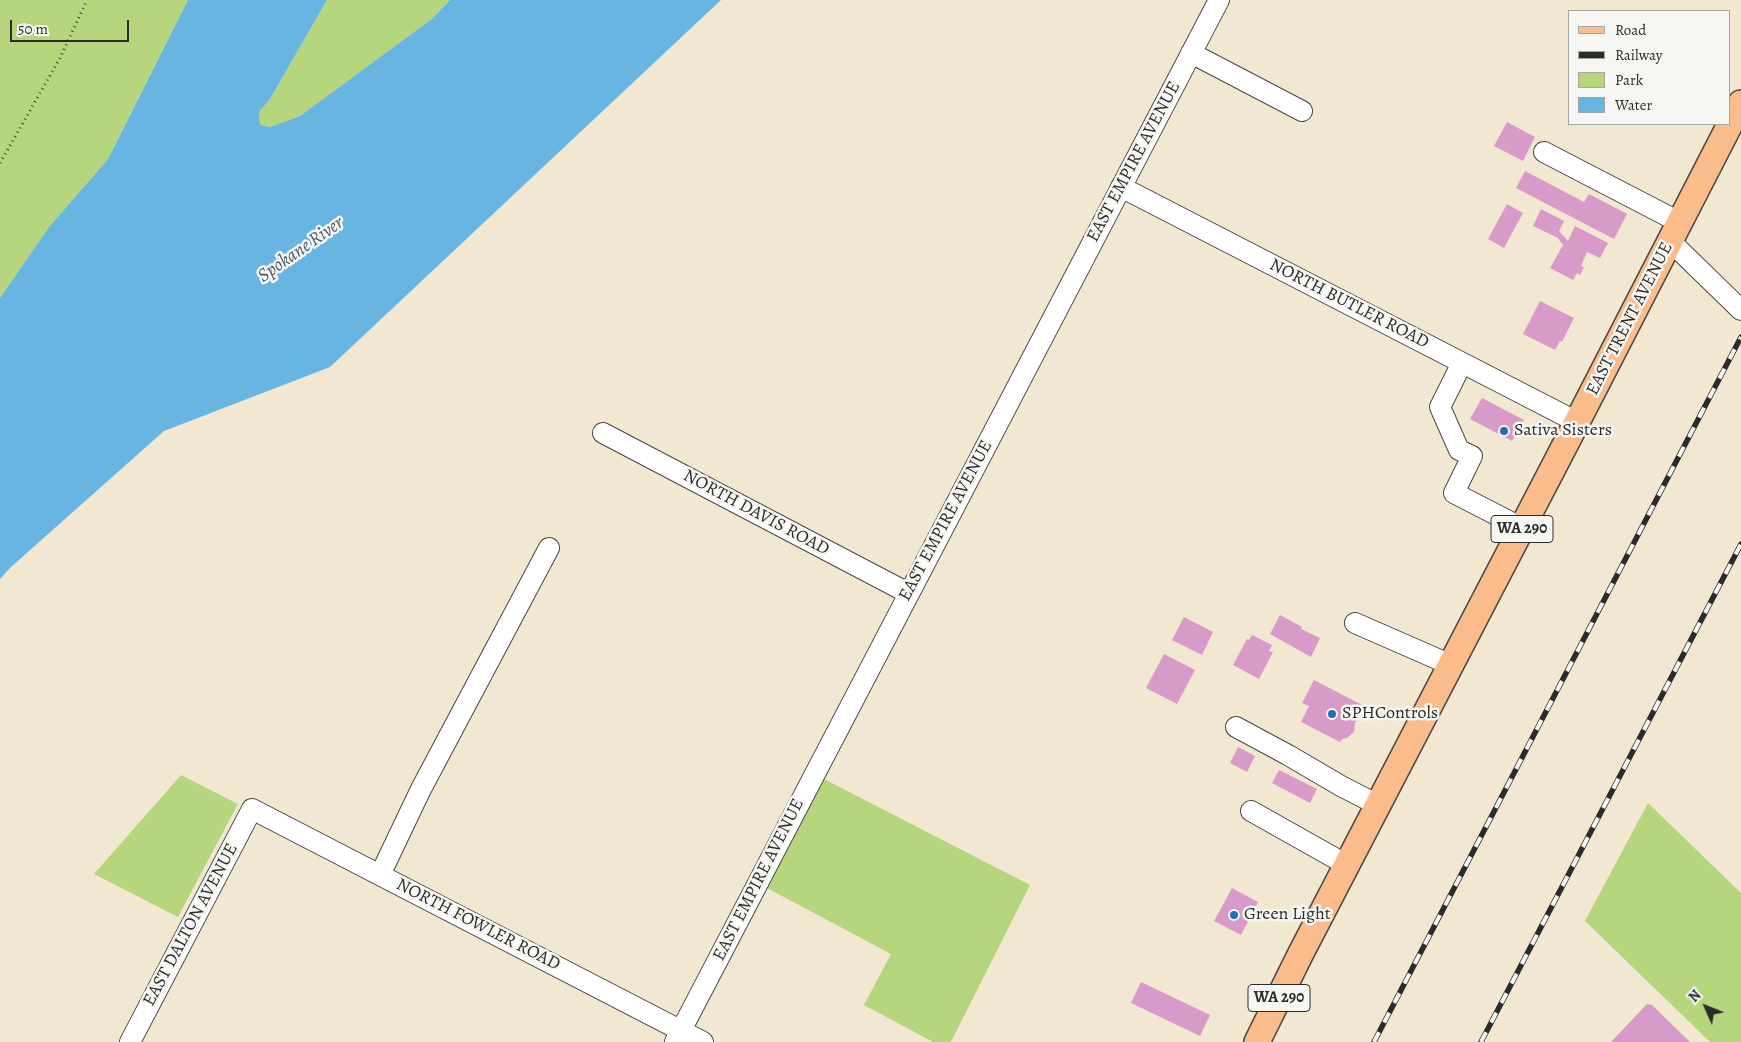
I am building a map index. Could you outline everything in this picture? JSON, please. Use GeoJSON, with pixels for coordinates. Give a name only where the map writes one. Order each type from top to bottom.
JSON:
{"type":"FeatureCollection","features":[{"type":"Feature","properties":{"kind":"main road","name":"EAST TRENT AVENUE"},"geometry":{"type":"LineString","coordinates":[[1731,122],[1741,103]]}},
{"type":"Feature","properties":{"kind":"main road","name":"EAST TRENT AVENUE"},"geometry":{"type":"LineString","coordinates":[[1257,1042],[1730,125]]}},
{"type":"Feature","properties":{"kind":"street","name":"EAST EMPIRE AVENUE"},"geometry":{"type":"LineString","coordinates":[[678,1036],[1219,0]]}},
{"type":"Feature","properties":{"kind":"street"},"geometry":{"type":"LineString","coordinates":[[1191,53],[1302,112]]}},
{"type":"Feature","properties":{"kind":"street"},"geometry":{"type":"LineString","coordinates":[[1544,152],[1675,231],[1741,310]]}},
{"type":"Feature","properties":{"kind":"street","name":"NORTH BUTLER ROAD"},"geometry":{"type":"LineString","coordinates":[[1121,187],[1577,422]]}},
{"type":"Feature","properties":{"kind":"street"},"geometry":{"type":"LineString","coordinates":[[1462,363],[1440,407],[1459,450],[1472,456],[1454,493],[1522,528]]}},
{"type":"Feature","properties":{"kind":"street","name":"NORTH DAVIS ROAD"},"geometry":{"type":"LineString","coordinates":[[603,433],[908,593]]}},
{"type":"Feature","properties":{"kind":"street"},"geometry":{"type":"LineString","coordinates":[[380,875],[421,789],[549,548]]}},
{"type":"Feature","properties":{"kind":"street"},"geometry":{"type":"LineString","coordinates":[[1355,623],[1451,665]]}},
{"type":"Feature","properties":{"kind":"street"},"geometry":{"type":"LineString","coordinates":[[1236,727],[1378,805]]}},
{"type":"Feature","properties":{"kind":"street","name":"NORTH FOWLER ROAD"},"geometry":{"type":"LineString","coordinates":[[252,809],[380,875],[678,1036],[703,1042]]}},
{"type":"Feature","properties":{"kind":"street","name":"EAST DALTON AVENUE"},"geometry":{"type":"LineString","coordinates":[[130,1042],[252,809]]}},
{"type":"Feature","properties":{"kind":"street"},"geometry":{"type":"LineString","coordinates":[[1251,810],[1347,865]]}},
{"type":"Feature","properties":{"kind":"path"},"geometry":{"type":"LineString","coordinates":[[0,163],[60,58],[87,0]]}},
{"type":"Feature","properties":{"kind":"green space"},"geometry":{"type":"Polygon","coordinates":[[[0,0],[188,0],[108,159],[49,227],[0,298],[0,0]]]}},
{"type":"Feature","properties":{"kind":"green space"},"geometry":{"type":"Polygon","coordinates":[[[327,0],[450,0],[433,18],[300,116],[270,127],[260,125],[259,112],[270,99],[327,0]]]}},
{"type":"Feature","properties":{"kind":"green space"},"geometry":{"type":"Polygon","coordinates":[[[181,775],[238,804],[178,917],[94,874],[181,775]]]}},
{"type":"Feature","properties":{"kind":"green space"},"geometry":{"type":"Polygon","coordinates":[[[822,778],[1030,885],[951,1042],[933,1042],[864,1005],[891,954],[767,888],[822,778]]]}},
{"type":"Feature","properties":{"kind":"green space"},"geometry":{"type":"Polygon","coordinates":[[[1648,803],[1741,893],[1741,1042],[1710,1042],[1585,921],[1648,803]]]}},
{"type":"Feature","properties":{"kind":"water","name":"Spokane River"},"geometry":{"type":"Polygon","coordinates":[[[188,0],[327,0],[270,99],[259,112],[260,125],[270,127],[300,116],[433,18],[450,0],[721,0],[330,367],[164,431],[11,567],[0,579],[0,298],[49,227],[108,159],[188,0]]]}},
{"type":"Feature","properties":{"kind":"building"},"geometry":{"type":"Polygon","coordinates":[[[1507,122],[1535,137],[1523,161],[1494,146],[1507,122]]]}},
{"type":"Feature","properties":{"kind":"building"},"geometry":{"type":"Polygon","coordinates":[[[1525,171],[1584,202],[1589,194],[1627,214],[1614,239],[1516,188],[1525,171]]]}},
{"type":"Feature","properties":{"kind":"building"},"geometry":{"type":"Polygon","coordinates":[[[1507,204],[1523,213],[1504,248],[1488,239],[1507,204]]]}},
{"type":"Feature","properties":{"kind":"building"},"geometry":{"type":"Polygon","coordinates":[[[1541,209],[1564,221],[1559,231],[1568,241],[1575,226],[1608,243],[1600,258],[1587,252],[1581,266],[1584,267],[1580,275],[1577,273],[1573,280],[1550,268],[1563,245],[1556,236],[1533,226],[1541,209]]]}},
{"type":"Feature","properties":{"kind":"building"},"geometry":{"type":"Polygon","coordinates":[[[1540,301],[1574,318],[1562,342],[1560,341],[1555,350],[1523,334],[1540,301]]]}},
{"type":"Feature","properties":{"kind":"building","name":"Sativa Sisters"},"geometry":{"type":"Polygon","coordinates":[[[1482,398],[1524,420],[1512,441],[1470,419],[1482,398]]]}},
{"type":"Feature","properties":{"kind":"building"},"geometry":{"type":"Polygon","coordinates":[[[1280,615],[1302,627],[1301,629],[1320,638],[1311,657],[1270,634],[1280,615]]]}},
{"type":"Feature","properties":{"kind":"building"},"geometry":{"type":"Polygon","coordinates":[[[1184,617],[1213,632],[1202,655],[1172,640],[1184,617]]]}},
{"type":"Feature","properties":{"kind":"building"},"geometry":{"type":"Polygon","coordinates":[[[1252,635],[1272,645],[1269,651],[1273,652],[1259,679],[1233,665],[1247,639],[1249,640],[1252,635]]]}},
{"type":"Feature","properties":{"kind":"building"},"geometry":{"type":"Polygon","coordinates":[[[1164,654],[1195,670],[1177,704],[1146,688],[1164,654]]]}},
{"type":"Feature","properties":{"kind":"building","name":"SPHControls"},"geometry":{"type":"Polygon","coordinates":[[[1314,680],[1364,706],[1355,723],[1354,732],[1340,742],[1301,722],[1309,706],[1302,703],[1314,680]]]}},
{"type":"Feature","properties":{"kind":"building"},"geometry":{"type":"Polygon","coordinates":[[[1238,747],[1255,756],[1247,772],[1230,763],[1238,747]]]}},
{"type":"Feature","properties":{"kind":"building"},"geometry":{"type":"Polygon","coordinates":[[[1279,770],[1317,789],[1310,803],[1272,783],[1279,770]]]}},
{"type":"Feature","properties":{"kind":"building","name":"Green Light"},"geometry":{"type":"Polygon","coordinates":[[[1232,888],[1258,902],[1241,935],[1214,921],[1232,888]]]}},
{"type":"Feature","properties":{"kind":"building"},"geometry":{"type":"Polygon","coordinates":[[[1141,982],[1210,1015],[1200,1036],[1131,1003],[1141,982]]]}},
{"type":"Feature","properties":{"kind":"building"},"geometry":{"type":"Polygon","coordinates":[[[1647,1004],[1652,1005],[1690,1042],[1611,1042],[1647,1004]]]}},
{"type":"Feature","properties":{"kind":"railway"},"geometry":{"type":"LineString","coordinates":[[1374,1042],[1741,337]]}},
{"type":"Feature","properties":{"kind":"railway"},"geometry":{"type":"LineString","coordinates":[[1481,1042],[1741,544]]}},
{"type":"Feature","properties":{"kind":"place","name":"Sativa Sisters"},"geometry":{"type":"Point","coordinates":[1504,431]}},
{"type":"Feature","properties":{"kind":"place","name":"SPHControls"},"geometry":{"type":"Point","coordinates":[1332,714]}},
{"type":"Feature","properties":{"kind":"place","name":"Green Light"},"geometry":{"type":"Point","coordinates":[1234,915]}}]}
